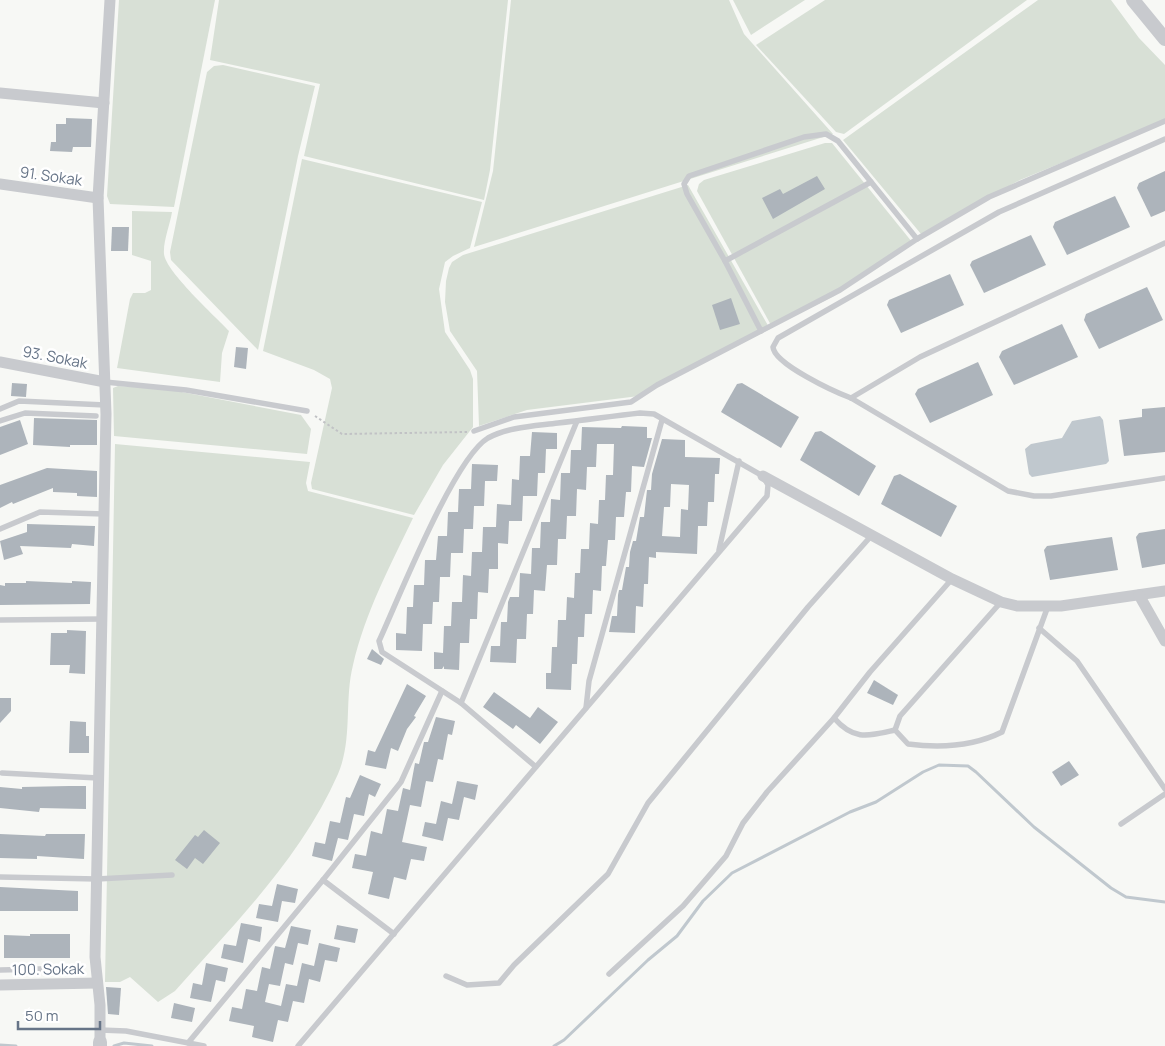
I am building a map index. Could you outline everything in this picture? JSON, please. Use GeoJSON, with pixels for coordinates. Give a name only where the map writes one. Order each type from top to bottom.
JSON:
{"type":"FeatureCollection","features":[{"type":"Feature","properties":{"kind":"street"},"geometry":{"type":"LineString","coordinates":[[100,1039],[95,957],[105,382],[98,198],[110,0]]}},
{"type":"Feature","properties":{"kind":"street"},"geometry":{"type":"LineString","coordinates":[[1134,0],[1165,39]]}},
{"type":"Feature","properties":{"kind":"street"},"geometry":{"type":"LineString","coordinates":[[0,93],[104,103]]}},
{"type":"Feature","properties":{"kind":"street","name":"91. Sokak"},"geometry":{"type":"LineString","coordinates":[[0,184],[98,198]]}},
{"type":"Feature","properties":{"kind":"street","name":"93. Sokak"},"geometry":{"type":"LineString","coordinates":[[0,362],[105,382]]}},
{"type":"Feature","properties":{"kind":"street"},"geometry":{"type":"LineString","coordinates":[[763,476],[952,579],[1001,602],[1017,606],[1048,606],[1139,596],[1165,591]]}},
{"type":"Feature","properties":{"kind":"street"},"geometry":{"type":"LineString","coordinates":[[1139,596],[1165,641]]}},
{"type":"Feature","properties":{"kind":"street","name":"100. Sokak"},"geometry":{"type":"LineString","coordinates":[[0,985],[97,983]]}},
{"type":"Feature","properties":{"kind":"lane"},"geometry":{"type":"LineString","coordinates":[[474,431],[514,417],[631,402],[657,386],[840,290],[918,239],[988,197],[1165,121]]}},
{"type":"Feature","properties":{"kind":"lane"},"geometry":{"type":"LineString","coordinates":[[761,331],[725,261],[687,194],[684,184],[689,176],[804,137],[826,134],[838,141],[918,239]]}},
{"type":"Feature","properties":{"kind":"lane"},"geometry":{"type":"LineString","coordinates":[[1165,139],[999,212],[778,338],[773,347],[777,356],[826,388],[851,398],[1008,492],[1034,496],[1051,496],[1165,478]]}},
{"type":"Feature","properties":{"kind":"lane"},"geometry":{"type":"LineString","coordinates":[[725,261],[871,182]]}},
{"type":"Feature","properties":{"kind":"lane"},"geometry":{"type":"LineString","coordinates":[[851,398],[920,357],[1165,243]]}},
{"type":"Feature","properties":{"kind":"lane"},"geometry":{"type":"LineString","coordinates":[[105,382],[186,390],[307,411]]}},
{"type":"Feature","properties":{"kind":"lane"},"geometry":{"type":"LineString","coordinates":[[0,409],[19,401],[105,405]]}},
{"type":"Feature","properties":{"kind":"lane"},"geometry":{"type":"LineString","coordinates":[[0,421],[25,413],[96,416]]}},
{"type":"Feature","properties":{"kind":"lane"},"geometry":{"type":"LineString","coordinates":[[298,1046],[536,767],[718,552],[767,496],[768,485],[763,476],[654,414],[640,413],[507,431],[486,439],[476,448],[442,503],[379,641],[382,652],[461,703],[536,767]]}},
{"type":"Feature","properties":{"kind":"lane"},"geometry":{"type":"LineString","coordinates":[[585,709],[589,681],[662,420]]}},
{"type":"Feature","properties":{"kind":"lane"},"geometry":{"type":"LineString","coordinates":[[461,703],[577,421]]}},
{"type":"Feature","properties":{"kind":"lane"},"geometry":{"type":"LineString","coordinates":[[718,552],[739,462]]}},
{"type":"Feature","properties":{"kind":"lane"},"geometry":{"type":"LineString","coordinates":[[0,529],[40,512],[104,514]]}},
{"type":"Feature","properties":{"kind":"lane"},"geometry":{"type":"LineString","coordinates":[[446,976],[467,985],[499,983],[553,926],[608,874],[648,802],[808,608],[872,536]]}},
{"type":"Feature","properties":{"kind":"lane"},"geometry":{"type":"LineString","coordinates":[[609,974],[684,906],[726,856],[743,823],[767,792],[834,718],[870,672],[952,579]]}},
{"type":"Feature","properties":{"kind":"lane"},"geometry":{"type":"LineString","coordinates":[[895,730],[900,716],[1001,602]]}},
{"type":"Feature","properties":{"kind":"lane"},"geometry":{"type":"LineString","coordinates":[[895,730],[908,744],[929,747],[985,741],[1002,732],[1048,606]]}},
{"type":"Feature","properties":{"kind":"lane"},"geometry":{"type":"LineString","coordinates":[[0,620],[102,619]]}},
{"type":"Feature","properties":{"kind":"lane"},"geometry":{"type":"LineString","coordinates":[[1040,628],[1077,661],[1165,789]]}},
{"type":"Feature","properties":{"kind":"lane"},"geometry":{"type":"LineString","coordinates":[[188,1043],[323,880],[400,782],[442,691]]}},
{"type":"Feature","properties":{"kind":"lane"},"geometry":{"type":"LineString","coordinates":[[834,718],[844,730],[862,737],[895,730]]}},
{"type":"Feature","properties":{"kind":"lane"},"geometry":{"type":"LineString","coordinates":[[1,773],[98,778]]}},
{"type":"Feature","properties":{"kind":"lane"},"geometry":{"type":"LineString","coordinates":[[1121,824],[1165,794]]}},
{"type":"Feature","properties":{"kind":"lane"},"geometry":{"type":"LineString","coordinates":[[0,876],[97,879],[172,876]]}},
{"type":"Feature","properties":{"kind":"lane"},"geometry":{"type":"LineString","coordinates":[[323,880],[394,934]]}},
{"type":"Feature","properties":{"kind":"lane"},"geometry":{"type":"LineString","coordinates":[[0,970],[80,968]]}},
{"type":"Feature","properties":{"kind":"lane"},"geometry":{"type":"LineString","coordinates":[[100,1039],[126,1031],[204,1046]]}},
{"type":"Feature","properties":{"kind":"path"},"geometry":{"type":"LineString","coordinates":[[307,411],[342,434],[388,435],[474,431]]}},
{"type":"Feature","properties":{"kind":"shaded area"},"geometry":{"type":"Polygon","coordinates":[[[119,0],[215,0],[174,207],[110,204],[107,196],[119,0]]]}},
{"type":"Feature","properties":{"kind":"shaded area"},"geometry":{"type":"Polygon","coordinates":[[[219,0],[508,0],[490,170],[484,200],[304,156],[320,84],[210,60],[219,0]]]}},
{"type":"Feature","properties":{"kind":"shaded area"},"geometry":{"type":"Polygon","coordinates":[[[511,0],[729,0],[744,34],[833,134],[474,247],[493,171],[511,0]]]}},
{"type":"Feature","properties":{"kind":"shaded area"},"geometry":{"type":"Polygon","coordinates":[[[733,0],[805,0],[751,35],[733,0]]]}},
{"type":"Feature","properties":{"kind":"shaded area"},"geometry":{"type":"Polygon","coordinates":[[[825,0],[1027,0],[844,134],[836,132],[756,45],[825,0]]]}},
{"type":"Feature","properties":{"kind":"shaded area"},"geometry":{"type":"Polygon","coordinates":[[[1038,0],[1111,0],[1139,38],[1165,65],[1165,120],[1020,180],[921,234],[843,140],[1038,0]]]}},
{"type":"Feature","properties":{"kind":"shaded area"},"geometry":{"type":"Polygon","coordinates":[[[223,65],[315,86],[298,156],[258,350],[171,260],[170,252],[207,72],[214,66],[223,65]]]}},
{"type":"Feature","properties":{"kind":"shaded area"},"geometry":{"type":"Polygon","coordinates":[[[825,143],[832,143],[912,242],[834,296],[772,327],[697,191],[699,184],[704,180],[825,143]]]}},
{"type":"Feature","properties":{"kind":"shaded area"},"geometry":{"type":"Polygon","coordinates":[[[302,159],[482,202],[470,248],[445,262],[439,289],[445,332],[470,370],[473,379],[473,427],[443,465],[414,515],[312,489],[311,483],[332,388],[330,379],[314,370],[263,351],[302,159]]]}},
{"type":"Feature","properties":{"kind":"shaded area"},"geometry":{"type":"Polygon","coordinates":[[[688,185],[770,329],[639,396],[527,410],[479,426],[477,371],[450,331],[445,302],[446,281],[452,262],[463,255],[688,185]]]}},
{"type":"Feature","properties":{"kind":"shaded area"},"geometry":{"type":"Polygon","coordinates":[[[132,211],[172,212],[164,249],[167,262],[173,272],[229,331],[222,353],[220,382],[117,368],[130,299],[133,293],[145,293],[151,290],[151,261],[132,255],[132,211]]]}},
{"type":"Feature","properties":{"kind":"shaded area"},"geometry":{"type":"Polygon","coordinates":[[[118,386],[166,389],[301,415],[311,429],[307,454],[114,436],[113,388],[118,386]]]}},
{"type":"Feature","properties":{"kind":"shaded area"},"geometry":{"type":"Polygon","coordinates":[[[1100,416],[1103,420],[1109,461],[1106,464],[1032,477],[1029,474],[1025,449],[1031,444],[1062,438],[1072,421],[1100,416]]]}},
{"type":"Feature","properties":{"kind":"shaded area"},"geometry":{"type":"Polygon","coordinates":[[[115,444],[310,462],[306,483],[308,491],[413,518],[379,590],[358,646],[350,679],[347,734],[343,761],[323,805],[286,862],[243,915],[175,991],[158,1002],[130,977],[120,982],[105,982],[115,444]]]}},
{"type":"Feature","properties":{"kind":"building"},"geometry":{"type":"Polygon","coordinates":[[[66,118],[92,119],[91,147],[73,147],[72,152],[50,151],[51,142],[56,142],[56,124],[66,124],[66,118]]]}},
{"type":"Feature","properties":{"kind":"building"},"geometry":{"type":"Polygon","coordinates":[[[1165,171],[1165,211],[1151,217],[1137,188],[1139,183],[1165,171]]]}},
{"type":"Feature","properties":{"kind":"building"},"geometry":{"type":"Polygon","coordinates":[[[817,176],[825,189],[773,219],[762,198],[780,189],[783,194],[817,176]]]}},
{"type":"Feature","properties":{"kind":"building"},"geometry":{"type":"Polygon","coordinates":[[[1115,196],[1130,227],[1067,255],[1053,227],[1055,222],[1115,196]]]}},
{"type":"Feature","properties":{"kind":"building"},"geometry":{"type":"Polygon","coordinates":[[[112,227],[129,227],[128,251],[111,251],[112,227]]]}},
{"type":"Feature","properties":{"kind":"building"},"geometry":{"type":"Polygon","coordinates":[[[1031,235],[1046,265],[984,293],[970,265],[972,261],[1031,235]]]}},
{"type":"Feature","properties":{"kind":"building"},"geometry":{"type":"Polygon","coordinates":[[[950,274],[964,305],[901,333],[887,305],[889,300],[950,274]]]}},
{"type":"Feature","properties":{"kind":"building"},"geometry":{"type":"Polygon","coordinates":[[[1147,287],[1163,320],[1099,349],[1084,320],[1086,314],[1147,287]]]}},
{"type":"Feature","properties":{"kind":"building"},"geometry":{"type":"Polygon","coordinates":[[[731,298],[740,324],[720,330],[712,305],[731,298]]]}},
{"type":"Feature","properties":{"kind":"building"},"geometry":{"type":"Polygon","coordinates":[[[1062,324],[1078,357],[1014,385],[999,357],[1002,351],[1062,324]]]}},
{"type":"Feature","properties":{"kind":"building"},"geometry":{"type":"Polygon","coordinates":[[[236,347],[248,348],[246,369],[234,367],[236,347]]]}},
{"type":"Feature","properties":{"kind":"building"},"geometry":{"type":"Polygon","coordinates":[[[978,362],[993,395],[930,423],[915,394],[918,389],[978,362]]]}},
{"type":"Feature","properties":{"kind":"building"},"geometry":{"type":"Polygon","coordinates":[[[12,383],[27,384],[26,397],[11,396],[12,383]]]}},
{"type":"Feature","properties":{"kind":"building"},"geometry":{"type":"Polygon","coordinates":[[[742,383],[799,417],[781,448],[721,412],[737,384],[742,383]]]}},
{"type":"Feature","properties":{"kind":"building"},"geometry":{"type":"Polygon","coordinates":[[[1165,407],[1165,452],[1124,456],[1119,420],[1142,417],[1142,409],[1165,407]]]}},
{"type":"Feature","properties":{"kind":"building"},"geometry":{"type":"Polygon","coordinates":[[[34,418],[97,420],[97,445],[70,445],[70,447],[33,445],[34,418]]]}},
{"type":"Feature","properties":{"kind":"building"},"geometry":{"type":"Polygon","coordinates":[[[20,420],[28,444],[0,455],[0,427],[20,420]]]}},
{"type":"Feature","properties":{"kind":"building"},"geometry":{"type":"Polygon","coordinates":[[[622,426],[647,427],[647,438],[652,438],[644,467],[632,466],[631,492],[626,492],[624,517],[616,517],[615,540],[608,540],[606,566],[602,566],[601,591],[593,590],[592,614],[585,614],[584,637],[578,637],[577,664],[572,664],[571,690],[546,689],[546,673],[551,673],[552,647],[557,647],[558,620],[566,620],[567,597],[574,598],[575,573],[580,573],[581,549],[589,549],[590,523],[598,524],[599,500],[605,500],[606,475],[613,475],[614,444],[597,444],[596,467],[587,467],[586,490],[577,489],[576,516],[567,516],[566,539],[558,539],[557,565],[547,565],[545,591],[534,590],[533,614],[527,614],[526,639],[517,639],[516,663],[490,662],[491,646],[500,646],[501,622],[507,622],[508,602],[510,597],[519,597],[520,573],[531,574],[532,548],[540,548],[541,522],[550,522],[551,499],[560,500],[561,473],[570,473],[571,450],[581,450],[582,427],[621,428],[622,426]]]}},
{"type":"Feature","properties":{"kind":"building"},"geometry":{"type":"Polygon","coordinates":[[[821,431],[876,466],[859,496],[800,460],[815,432],[821,431]]]}},
{"type":"Feature","properties":{"kind":"building"},"geometry":{"type":"Polygon","coordinates":[[[532,432],[557,433],[557,449],[546,449],[545,473],[538,473],[537,496],[523,496],[522,521],[509,521],[508,544],[498,543],[498,569],[489,569],[488,593],[478,592],[477,619],[470,619],[469,643],[460,643],[459,670],[444,669],[444,666],[442,669],[434,669],[434,652],[443,653],[444,626],[451,626],[452,602],[462,602],[463,575],[471,576],[472,552],[482,552],[483,527],[496,527],[497,504],[511,505],[512,479],[519,480],[520,456],[530,456],[532,432]]]}},
{"type":"Feature","properties":{"kind":"building"},"geometry":{"type":"Polygon","coordinates":[[[662,439],[685,440],[685,457],[720,458],[719,474],[715,474],[714,502],[708,502],[707,526],[698,526],[697,554],[656,552],[656,558],[649,557],[648,584],[644,584],[643,607],[636,606],[635,633],[609,632],[612,616],[617,616],[619,590],[622,590],[626,567],[629,567],[630,552],[633,541],[636,541],[640,517],[644,517],[647,490],[651,490],[652,474],[662,439]],[[671,484],[670,507],[664,507],[662,536],[680,537],[681,509],[688,510],[689,485],[671,484]]]}},
{"type":"Feature","properties":{"kind":"building"},"geometry":{"type":"Polygon","coordinates":[[[472,464],[498,465],[497,481],[485,481],[484,506],[474,506],[473,529],[464,529],[463,553],[451,553],[450,577],[440,577],[439,602],[433,602],[432,624],[423,624],[422,651],[396,650],[396,633],[406,634],[407,607],[413,607],[414,585],[424,585],[425,560],[436,560],[438,536],[447,536],[448,512],[458,512],[459,489],[471,489],[472,464]]]}},
{"type":"Feature","properties":{"kind":"building"},"geometry":{"type":"Polygon","coordinates":[[[47,468],[97,471],[97,497],[77,496],[77,493],[53,492],[53,488],[0,508],[0,485],[47,468]]]}},
{"type":"Feature","properties":{"kind":"building"},"geometry":{"type":"Polygon","coordinates":[[[900,474],[957,506],[941,537],[881,504],[894,476],[900,474]]]}},
{"type":"Feature","properties":{"kind":"building"},"geometry":{"type":"Polygon","coordinates":[[[27,524],[95,526],[94,546],[72,544],[71,548],[20,546],[23,554],[4,560],[0,541],[27,532],[27,524]]]}},
{"type":"Feature","properties":{"kind":"building"},"geometry":{"type":"Polygon","coordinates":[[[1165,529],[1165,564],[1142,568],[1136,537],[1139,533],[1165,529]]]}},
{"type":"Feature","properties":{"kind":"building"},"geometry":{"type":"Polygon","coordinates":[[[1112,537],[1118,570],[1050,580],[1044,550],[1047,546],[1112,537]]]}},
{"type":"Feature","properties":{"kind":"building"},"geometry":{"type":"Polygon","coordinates":[[[26,581],[91,582],[90,604],[0,605],[0,585],[5,586],[5,583],[26,583],[26,581]]]}},
{"type":"Feature","properties":{"kind":"building"},"geometry":{"type":"Polygon","coordinates":[[[67,630],[86,631],[85,674],[69,673],[70,665],[50,665],[51,633],[67,633],[67,630]]]}},
{"type":"Feature","properties":{"kind":"building"},"geometry":{"type":"Polygon","coordinates":[[[372,649],[384,659],[381,665],[367,659],[372,649]]]}},
{"type":"Feature","properties":{"kind":"building"},"geometry":{"type":"Polygon","coordinates":[[[874,680],[898,695],[893,705],[867,693],[874,680]]]}},
{"type":"Feature","properties":{"kind":"building"},"geometry":{"type":"Polygon","coordinates":[[[407,684],[426,696],[414,716],[416,717],[407,729],[398,751],[391,748],[386,769],[365,765],[368,750],[375,752],[407,684]]]}},
{"type":"Feature","properties":{"kind":"building"},"geometry":{"type":"Polygon","coordinates":[[[494,692],[530,718],[538,707],[558,722],[540,744],[516,725],[513,729],[483,707],[494,692]]]}},
{"type":"Feature","properties":{"kind":"building"},"geometry":{"type":"Polygon","coordinates":[[[0,698],[11,698],[11,711],[0,723],[0,698]]]}},
{"type":"Feature","properties":{"kind":"building"},"geometry":{"type":"Polygon","coordinates":[[[436,717],[455,721],[452,735],[448,734],[443,760],[438,759],[433,782],[426,781],[421,807],[410,805],[402,842],[427,847],[424,861],[411,859],[406,880],[394,877],[389,899],[368,894],[373,872],[352,868],[355,854],[366,856],[371,831],[382,834],[387,809],[398,811],[403,788],[410,790],[415,763],[419,764],[424,742],[428,742],[436,717]]]}},
{"type":"Feature","properties":{"kind":"building"},"geometry":{"type":"Polygon","coordinates":[[[70,721],[86,722],[86,736],[89,736],[89,753],[69,753],[70,721]]]}},
{"type":"Feature","properties":{"kind":"building"},"geometry":{"type":"Polygon","coordinates":[[[1069,761],[1079,775],[1061,786],[1052,772],[1069,761]]]}},
{"type":"Feature","properties":{"kind":"building"},"geometry":{"type":"Polygon","coordinates":[[[360,775],[381,784],[375,797],[369,794],[364,816],[354,814],[348,840],[338,838],[332,861],[312,856],[315,842],[325,844],[330,821],[340,823],[346,797],[350,798],[360,775]]]}},
{"type":"Feature","properties":{"kind":"building"},"geometry":{"type":"Polygon","coordinates":[[[457,781],[478,785],[475,800],[464,797],[459,820],[448,818],[443,841],[422,836],[425,822],[436,824],[441,801],[452,804],[457,781]]]}},
{"type":"Feature","properties":{"kind":"building"},"geometry":{"type":"Polygon","coordinates":[[[86,786],[86,809],[40,808],[39,812],[0,808],[0,787],[22,789],[22,787],[86,786]]]}},
{"type":"Feature","properties":{"kind":"building"},"geometry":{"type":"Polygon","coordinates":[[[204,830],[220,843],[203,864],[195,858],[187,869],[175,860],[195,835],[198,837],[204,830]]]}},
{"type":"Feature","properties":{"kind":"building"},"geometry":{"type":"Polygon","coordinates":[[[0,834],[45,836],[46,834],[85,834],[84,859],[37,856],[37,859],[0,858],[0,834]]]}},
{"type":"Feature","properties":{"kind":"building"},"geometry":{"type":"Polygon","coordinates":[[[277,884],[298,889],[295,903],[282,901],[278,922],[256,918],[259,904],[272,906],[277,884]]]}},
{"type":"Feature","properties":{"kind":"building"},"geometry":{"type":"Polygon","coordinates":[[[0,887],[78,891],[78,911],[0,911],[0,887]]]}},
{"type":"Feature","properties":{"kind":"building"},"geometry":{"type":"Polygon","coordinates":[[[241,923],[262,927],[260,942],[248,939],[243,963],[221,958],[224,944],[236,946],[241,923]]]}},
{"type":"Feature","properties":{"kind":"building"},"geometry":{"type":"Polygon","coordinates":[[[337,925],[358,929],[355,943],[334,939],[337,925]]]}},
{"type":"Feature","properties":{"kind":"building"},"geometry":{"type":"Polygon","coordinates":[[[291,926],[311,930],[308,945],[298,943],[293,965],[285,963],[280,986],[269,984],[265,1002],[281,1006],[286,984],[297,986],[302,963],[314,966],[319,943],[340,948],[337,962],[325,960],[320,982],[309,979],[304,1003],[293,1001],[288,1022],[278,1020],[273,1042],[252,1037],[254,1026],[229,1021],[232,1007],[242,1009],[246,989],[257,991],[262,967],[270,969],[275,946],[285,948],[291,926]]]}},
{"type":"Feature","properties":{"kind":"building"},"geometry":{"type":"Polygon","coordinates":[[[30,934],[70,934],[70,958],[4,958],[4,935],[30,936],[30,934]]]}},
{"type":"Feature","properties":{"kind":"building"},"geometry":{"type":"Polygon","coordinates":[[[206,963],[228,968],[225,982],[216,980],[211,1002],[190,998],[193,983],[202,985],[206,963]]]}},
{"type":"Feature","properties":{"kind":"building"},"geometry":{"type":"Polygon","coordinates":[[[106,987],[121,988],[119,1015],[108,1014],[106,987]]]}},
{"type":"Feature","properties":{"kind":"building"},"geometry":{"type":"Polygon","coordinates":[[[174,1003],[195,1008],[192,1022],[171,1018],[174,1003]]]}},
{"type":"Feature","properties":{"kind":"waterway"},"geometry":{"type":"LineString","coordinates":[[554,1046],[564,1040],[648,960],[677,936],[703,901],[732,873],[850,812],[876,802],[923,772],[939,765],[968,766],[1034,827],[1111,888],[1126,897],[1165,902]]}},
{"type":"Feature","properties":{"kind":"waterway"},"geometry":{"type":"LineString","coordinates":[[114,1046],[124,1043],[152,1046]]}},
{"type":"Feature","properties":{"kind":"waterway"},"geometry":{"type":"LineString","coordinates":[[0,1045],[16,1046]]}}]}
